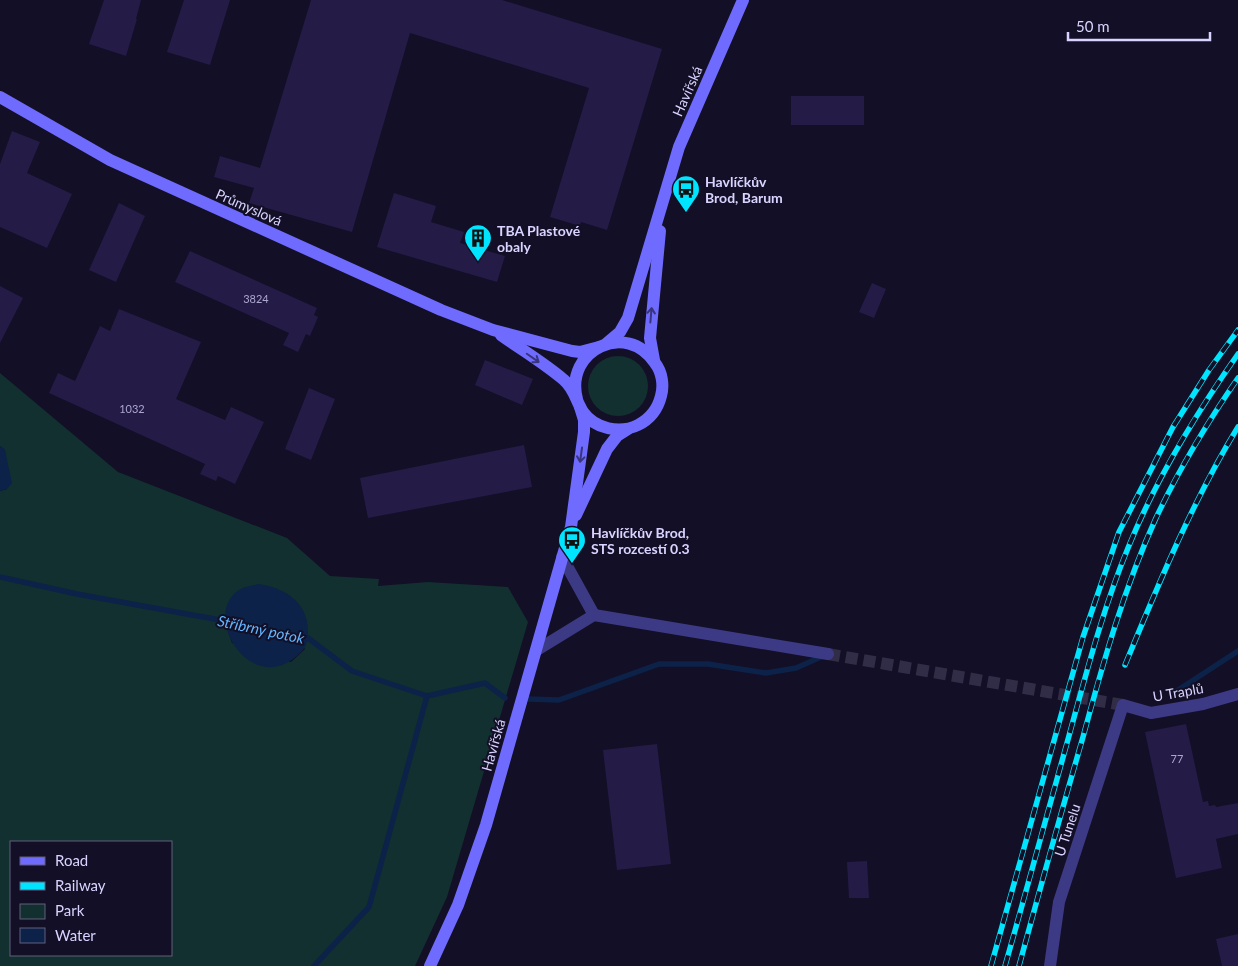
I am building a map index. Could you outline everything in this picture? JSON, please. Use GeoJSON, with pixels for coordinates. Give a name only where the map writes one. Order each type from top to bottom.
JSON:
{"type":"FeatureCollection","features":[{"type":"Feature","properties":{"kind":"street","name":"Havířská"},"geometry":{"type":"LineString","coordinates":[[571,527],[585,425],[575,387],[579,367],[589,354],[615,338],[628,318],[679,147],[743,0]]}},
{"type":"Feature","properties":{"kind":"street","name":"Průmyslová"},"geometry":{"type":"LineString","coordinates":[[0,97],[110,160],[145,177],[441,310],[493,330],[572,351],[580,352],[601,346]]}},
{"type":"Feature","properties":{"kind":"street","name":"Havířská"},"geometry":{"type":"LineString","coordinates":[[430,966],[458,905],[486,825],[571,527],[607,449],[617,436],[640,424],[650,416],[662,393],[662,379],[651,353],[650,338],[664,196]]}},
{"type":"Feature","properties":{"kind":"street","name":"Průmyslová"},"geometry":{"type":"LineString","coordinates":[[493,330],[564,379],[569,384],[579,403]]}},
{"type":"Feature","properties":{"kind":"street"},"geometry":{"type":"LineString","coordinates":[[601,346],[618,342],[632,345],[646,352],[655,363]]}},
{"type":"Feature","properties":{"kind":"street"},"geometry":{"type":"LineString","coordinates":[[579,403],[585,414],[598,425],[615,430],[632,428]]}},
{"type":"Feature","properties":{"kind":"street"},"geometry":{"type":"LineString","coordinates":[[562,557],[594,615]]}},
{"type":"Feature","properties":{"kind":"street"},"geometry":{"type":"LineString","coordinates":[[537,650],[594,615],[828,654]]}},
{"type":"Feature","properties":{"kind":"street","name":"U Traplů"},"geometry":{"type":"LineString","coordinates":[[1123,706],[1150,713],[1203,704],[1238,694]]}},
{"type":"Feature","properties":{"kind":"street","name":"U Tunelu"},"geometry":{"type":"LineString","coordinates":[[1050,966],[1059,902],[1123,706]]}},
{"type":"Feature","properties":{"kind":"green space"},"geometry":{"type":"Polygon","coordinates":[[[618,356],[635,361],[643,369],[648,386],[643,403],[635,411],[618,416],[601,411],[593,403],[588,386],[593,369],[601,361],[618,356]]]}},
{"type":"Feature","properties":{"kind":"green space"},"geometry":{"type":"Polygon","coordinates":[[[0,373],[118,472],[287,538],[330,576],[379,579],[378,586],[428,582],[508,587],[528,622],[447,897],[415,966],[0,966],[0,491],[7,489],[5,450],[0,446],[0,373]],[[246,587],[228,605],[226,619],[232,643],[291,662],[305,649],[246,587]]]}},
{"type":"Feature","properties":{"kind":"water"},"geometry":{"type":"Polygon","coordinates":[[[0,446],[5,450],[12,483],[7,489],[0,491],[0,446]]]}},
{"type":"Feature","properties":{"kind":"water"},"geometry":{"type":"Polygon","coordinates":[[[258,584],[277,589],[293,598],[304,612],[307,621],[308,637],[305,648],[284,664],[267,667],[251,662],[238,651],[229,636],[225,620],[227,605],[238,590],[258,584]]]}},
{"type":"Feature","properties":{"kind":"building"},"geometry":{"type":"Polygon","coordinates":[[[104,0],[141,0],[126,56],[89,44],[104,0]]]}},
{"type":"Feature","properties":{"kind":"building"},"geometry":{"type":"Polygon","coordinates":[[[184,0],[230,0],[210,65],[167,52],[184,0]]]}},
{"type":"Feature","properties":{"kind":"building"},"geometry":{"type":"Polygon","coordinates":[[[311,0],[502,0],[662,49],[607,230],[581,222],[580,226],[550,217],[589,88],[410,33],[352,232],[249,203],[254,188],[214,177],[220,156],[260,168],[311,0]]]}},
{"type":"Feature","properties":{"kind":"building"},"geometry":{"type":"Polygon","coordinates":[[[791,96],[864,96],[864,125],[791,125],[791,96]]]}},
{"type":"Feature","properties":{"kind":"building"},"geometry":{"type":"Polygon","coordinates":[[[12,131],[40,142],[27,173],[72,194],[47,248],[0,227],[0,164],[12,131]]]}},
{"type":"Feature","properties":{"kind":"building"},"geometry":{"type":"Polygon","coordinates":[[[394,193],[436,206],[431,222],[464,232],[460,243],[505,256],[497,282],[377,247],[394,193]]]}},
{"type":"Feature","properties":{"kind":"building"},"geometry":{"type":"Polygon","coordinates":[[[119,203],[145,216],[116,282],[89,270],[119,203]]]}},
{"type":"Feature","properties":{"kind":"building"},"geometry":{"type":"Polygon","coordinates":[[[190,251],[317,308],[314,315],[318,317],[310,336],[306,334],[298,352],[283,345],[289,333],[175,282],[190,251]]]}},
{"type":"Feature","properties":{"kind":"building"},"geometry":{"type":"Polygon","coordinates":[[[872,283],[886,289],[874,318],[859,312],[872,283]]]}},
{"type":"Feature","properties":{"kind":"building"},"geometry":{"type":"Polygon","coordinates":[[[0,286],[23,298],[0,343],[0,286]]]}},
{"type":"Feature","properties":{"kind":"building"},"geometry":{"type":"Polygon","coordinates":[[[119,309],[201,342],[176,399],[225,420],[231,407],[264,422],[235,484],[218,476],[216,481],[200,474],[205,464],[49,393],[58,373],[75,381],[100,326],[110,331],[119,309]]]}},
{"type":"Feature","properties":{"kind":"building"},"geometry":{"type":"Polygon","coordinates":[[[485,360],[533,379],[522,405],[475,385],[485,360]]]}},
{"type":"Feature","properties":{"kind":"building"},"geometry":{"type":"Polygon","coordinates":[[[309,388],[335,399],[311,460],[285,449],[309,388]]]}},
{"type":"Feature","properties":{"kind":"building"},"geometry":{"type":"Polygon","coordinates":[[[524,445],[532,487],[368,518],[360,478],[524,445]]]}},
{"type":"Feature","properties":{"kind":"building"},"geometry":{"type":"Polygon","coordinates":[[[1186,724],[1203,802],[1208,801],[1209,806],[1215,805],[1216,807],[1238,803],[1238,834],[1216,839],[1222,868],[1176,878],[1145,732],[1186,724]]]}},
{"type":"Feature","properties":{"kind":"building"},"geometry":{"type":"Polygon","coordinates":[[[657,744],[671,864],[617,870],[603,750],[657,744]]]}},
{"type":"Feature","properties":{"kind":"building"},"geometry":{"type":"Polygon","coordinates":[[[867,861],[869,898],[849,898],[847,862],[867,861]]]}},
{"type":"Feature","properties":{"kind":"building"},"geometry":{"type":"Polygon","coordinates":[[[1238,934],[1238,966],[1222,966],[1216,939],[1238,934]]]}},
{"type":"Feature","properties":{"kind":"waterway","name":"Stříbrný potok"},"geometry":{"type":"LineString","coordinates":[[0,577],[77,594],[231,622]]}},
{"type":"Feature","properties":{"kind":"waterway","name":"Stříbrný potok"},"geometry":{"type":"LineString","coordinates":[[301,636],[308,638],[352,671],[427,696],[485,683],[505,698]]}},
{"type":"Feature","properties":{"kind":"waterway","name":"Stříbrný potok"},"geometry":{"type":"LineString","coordinates":[[1175,692],[1238,651]]}},
{"type":"Feature","properties":{"kind":"waterway","name":"Stříbrný potok"},"geometry":{"type":"LineString","coordinates":[[528,699],[559,700],[659,664],[708,664],[766,673],[796,668],[823,656]]}},
{"type":"Feature","properties":{"kind":"waterway"},"geometry":{"type":"LineString","coordinates":[[314,966],[369,907],[427,696]]}},
{"type":"Feature","properties":{"kind":"tunnel"},"geometry":{"type":"LineString","coordinates":[[828,654],[1123,705]]}},
{"type":"Feature","properties":{"kind":"railway"},"geometry":{"type":"LineString","coordinates":[[991,966],[1083,637],[1119,532],[1173,427],[1209,370],[1238,330]]}},
{"type":"Feature","properties":{"kind":"railway"},"geometry":{"type":"LineString","coordinates":[[1005,966],[1087,669],[1102,620],[1128,548],[1151,497],[1177,448],[1238,354]]}},
{"type":"Feature","properties":{"kind":"railway"},"geometry":{"type":"LineString","coordinates":[[1019,966],[1098,681],[1144,544],[1184,464],[1204,429],[1238,378]]}},
{"type":"Feature","properties":{"kind":"railway"},"geometry":{"type":"LineString","coordinates":[[1125,665],[1191,514],[1221,455],[1238,427]]}},
{"type":"Feature","properties":{"kind":"place","name":"Havlíčkův Brod, Barum"},"geometry":{"type":"Point","coordinates":[686,213]}},
{"type":"Feature","properties":{"kind":"place","name":"TBA Plastové obaly"},"geometry":{"type":"Point","coordinates":[478,262]}},
{"type":"Feature","properties":{"kind":"place","name":"Havlíčkův Brod, STS rozcestí 0.3"},"geometry":{"type":"Point","coordinates":[572,564]}}]}
